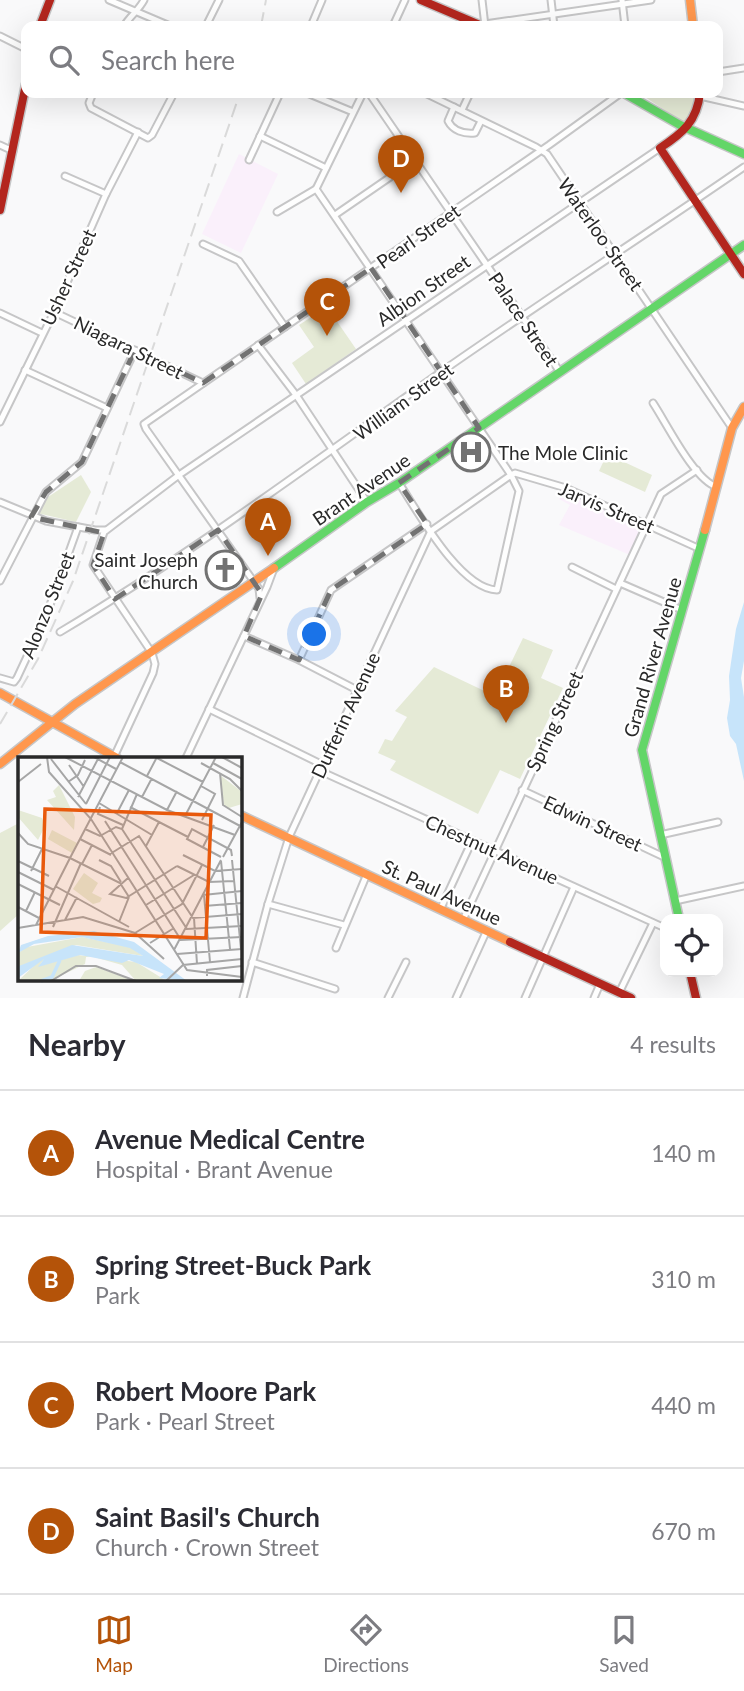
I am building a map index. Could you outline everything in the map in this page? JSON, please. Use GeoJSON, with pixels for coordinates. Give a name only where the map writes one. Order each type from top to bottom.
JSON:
{"type":"FeatureCollection","features":[{"type":"Feature","properties":{"kind":"street"},"geometry":{"type":"LineString","coordinates":[[42,21],[50,0]]}},
{"type":"Feature","properties":{"kind":"street"},"geometry":{"type":"LineString","coordinates":[[108,0],[159,21]]}},
{"type":"Feature","properties":{"kind":"street"},"geometry":{"type":"LineString","coordinates":[[127,21],[144,0]]}},
{"type":"Feature","properties":{"kind":"street"},"geometry":{"type":"LineString","coordinates":[[208,21],[219,0]]}},
{"type":"Feature","properties":{"kind":"street"},"geometry":{"type":"LineString","coordinates":[[313,21],[322,0]]}},
{"type":"Feature","properties":{"kind":"street"},"geometry":{"type":"LineString","coordinates":[[395,21],[405,0]]}},
{"type":"Feature","properties":{"kind":"street"},"geometry":{"type":"LineString","coordinates":[[421,0],[474,21]]}},
{"type":"Feature","properties":{"kind":"street"},"geometry":{"type":"LineString","coordinates":[[482,0],[484,21]]}},
{"type":"Feature","properties":{"kind":"street"},"geometry":{"type":"LineString","coordinates":[[551,0],[553,21]]}},
{"type":"Feature","properties":{"kind":"street"},"geometry":{"type":"LineString","coordinates":[[509,21],[623,2],[651,0]]}},
{"type":"Feature","properties":{"kind":"street"},"geometry":{"type":"LineString","coordinates":[[690,0],[692,21]]}},
{"type":"Feature","properties":{"kind":"street"},"geometry":{"type":"LineString","coordinates":[[623,2],[625,21]]}},
{"type":"Feature","properties":{"kind":"street"},"geometry":{"type":"LineString","coordinates":[[0,36],[21,46]]}},
{"type":"Feature","properties":{"kind":"street"},"geometry":{"type":"LineString","coordinates":[[723,71],[744,68]]}},
{"type":"Feature","properties":{"kind":"street"},"geometry":{"type":"LineString","coordinates":[[0,210],[23,98]]}},
{"type":"Feature","properties":{"kind":"street"},"geometry":{"type":"LineString","coordinates":[[91,98],[89,106],[148,138],[171,98]]}},
{"type":"Feature","properties":{"kind":"street"},"geometry":{"type":"LineString","coordinates":[[249,160],[278,98]]}},
{"type":"Feature","properties":{"kind":"street"},"geometry":{"type":"LineString","coordinates":[[320,98],[353,111]]}},
{"type":"Feature","properties":{"kind":"street"},"geometry":{"type":"LineString","coordinates":[[277,212],[316,189],[360,98]]}},
{"type":"Feature","properties":{"kind":"street","name":"Palace Street"},"geometry":{"type":"LineString","coordinates":[[372,98],[559,372]]}},
{"type":"Feature","properties":{"kind":"street","name":"Waterloo Street"},"geometry":{"type":"LineString","coordinates":[[435,98],[547,154],[732,428]]}},
{"type":"Feature","properties":{"kind":"street"},"geometry":{"type":"LineString","coordinates":[[462,110],[468,98]]}},
{"type":"Feature","properties":{"kind":"street","name":"Pearl Street"},"geometry":{"type":"LineString","coordinates":[[179,475],[145,424],[615,98]]}},
{"type":"Feature","properties":{"kind":"street"},"geometry":{"type":"LineString","coordinates":[[631,98],[744,154]]}},
{"type":"Feature","properties":{"kind":"street"},"geometry":{"type":"LineString","coordinates":[[688,128],[697,116],[699,98]]}},
{"type":"Feature","properties":{"kind":"street"},"geometry":{"type":"LineString","coordinates":[[715,98],[744,106]]}},
{"type":"Feature","properties":{"kind":"street"},"geometry":{"type":"LineString","coordinates":[[454,107],[448,121],[451,127],[466,134],[475,133],[481,121]]}},
{"type":"Feature","properties":{"kind":"street","name":"Albion Street"},"geometry":{"type":"LineString","coordinates":[[114,600],[93,565],[106,530],[179,475],[688,128]]}},
{"type":"Feature","properties":{"kind":"street","name":"Usher Street"},"geometry":{"type":"LineString","coordinates":[[0,422],[54,312],[106,194],[138,132]]}},
{"type":"Feature","properties":{"kind":"street"},"geometry":{"type":"LineString","coordinates":[[260,136],[326,167]]}},
{"type":"Feature","properties":{"kind":"street"},"geometry":{"type":"LineString","coordinates":[[0,145],[13,151]]}},
{"type":"Feature","properties":{"kind":"street"},"geometry":{"type":"LineString","coordinates":[[660,148],[744,274]]}},
{"type":"Feature","properties":{"kind":"street"},"geometry":{"type":"LineString","coordinates":[[335,215],[415,160]]}},
{"type":"Feature","properties":{"kind":"street","name":"William Street"},"geometry":{"type":"LineString","coordinates":[[60,632],[114,600],[218,530],[334,451],[441,373],[744,167]]}},
{"type":"Feature","properties":{"kind":"street"},"geometry":{"type":"LineString","coordinates":[[65,176],[106,194]]}},
{"type":"Feature","properties":{"kind":"street"},"geometry":{"type":"LineString","coordinates":[[316,189],[511,475],[519,491],[497,590],[485,588],[465,575],[399,483]]}},
{"type":"Feature","properties":{"kind":"street"},"geometry":{"type":"LineString","coordinates":[[204,244],[239,261],[285,327]]}},
{"type":"Feature","properties":{"kind":"street","name":"Brant Avenue"},"geometry":{"type":"LineString","coordinates":[[0,764],[49,721],[744,245]]}},
{"type":"Feature","properties":{"kind":"street","name":"Niagara Street"},"geometry":{"type":"LineString","coordinates":[[54,312],[203,383]]}},
{"type":"Feature","properties":{"kind":"street"},"geometry":{"type":"LineString","coordinates":[[0,313],[42,333]]}},
{"type":"Feature","properties":{"kind":"street"},"geometry":{"type":"LineString","coordinates":[[258,345],[368,502]]}},
{"type":"Feature","properties":{"kind":"street"},"geometry":{"type":"LineString","coordinates":[[0,581],[46,492],[82,462],[135,350]]}},
{"type":"Feature","properties":{"kind":"street"},"geometry":{"type":"LineString","coordinates":[[25,370],[107,408]]}},
{"type":"Feature","properties":{"kind":"street"},"geometry":{"type":"LineString","coordinates":[[653,402],[696,470],[708,484],[717,487]]}},
{"type":"Feature","properties":{"kind":"street","name":"Grand River Avenue"},"geometry":{"type":"LineString","coordinates":[[678,914],[642,750],[701,549],[732,428],[744,407]]}},
{"type":"Feature","properties":{"kind":"street","name":"Spring Street"},"geometry":{"type":"LineString","coordinates":[[463,920],[661,494],[696,470]]}},
{"type":"Feature","properties":{"kind":"street","name":"Jarvis Street"},"geometry":{"type":"LineString","coordinates":[[511,475],[515,473],[566,488],[701,549]]}},
{"type":"Feature","properties":{"kind":"street"},"geometry":{"type":"LineString","coordinates":[[179,475],[259,589],[260,598]]}},
{"type":"Feature","properties":{"kind":"street"},"geometry":{"type":"LineString","coordinates":[[431,531],[511,475]]}},
{"type":"Feature","properties":{"kind":"street"},"geometry":{"type":"LineString","coordinates":[[0,502],[31,517],[106,530]]}},
{"type":"Feature","properties":{"kind":"street"},"geometry":{"type":"LineString","coordinates":[[299,660],[331,590],[427,524]]}},
{"type":"Feature","properties":{"kind":"street"},"geometry":{"type":"LineString","coordinates":[[78,527],[102,539]]}},
{"type":"Feature","properties":{"kind":"street","name":"Alonzo Street"},"geometry":{"type":"LineString","coordinates":[[0,678],[14,682],[46,616],[78,527]]}},
{"type":"Feature","properties":{"kind":"street","name":"Dufferin Avenue"},"geometry":{"type":"LineString","coordinates":[[243,998],[289,838],[431,531]]}},
{"type":"Feature","properties":{"kind":"street"},"geometry":{"type":"LineString","coordinates":[[0,557],[9,562]]}},
{"type":"Feature","properties":{"kind":"street"},"geometry":{"type":"LineString","coordinates":[[572,567],[682,610]]}},
{"type":"Feature","properties":{"kind":"street"},"geometry":{"type":"LineString","coordinates":[[186,757],[274,568]]}},
{"type":"Feature","properties":{"kind":"street"},"geometry":{"type":"LineString","coordinates":[[0,693],[116,757],[155,664],[152,653],[114,600]]}},
{"type":"Feature","properties":{"kind":"street"},"geometry":{"type":"LineString","coordinates":[[244,636],[357,690]]}},
{"type":"Feature","properties":{"kind":"street"},"geometry":{"type":"LineString","coordinates":[[209,709],[321,764]]}},
{"type":"Feature","properties":{"kind":"street","name":"Chestnut Avenue"},"geometry":{"type":"LineString","coordinates":[[318,771],[660,926]]}},
{"type":"Feature","properties":{"kind":"street","name":"Edwin Street"},"geometry":{"type":"LineString","coordinates":[[522,790],[664,857]]}},
{"type":"Feature","properties":{"kind":"street","name":"St. Paul Avenue"},"geometry":{"type":"LineString","coordinates":[[242,816],[631,998]]}},
{"type":"Feature","properties":{"kind":"street"},"geometry":{"type":"LineString","coordinates":[[660,835],[718,821]]}},
{"type":"Feature","properties":{"kind":"street"},"geometry":{"type":"LineString","coordinates":[[441,908],[472,841]]}},
{"type":"Feature","properties":{"kind":"street"},"geometry":{"type":"LineString","coordinates":[[336,948],[367,874]]}},
{"type":"Feature","properties":{"kind":"street"},"geometry":{"type":"LineString","coordinates":[[525,998],[574,887]]}},
{"type":"Feature","properties":{"kind":"street"},"geometry":{"type":"LineString","coordinates":[[675,901],[744,887]]}},
{"type":"Feature","properties":{"kind":"street"},"geometry":{"type":"LineString","coordinates":[[268,904],[344,925]]}},
{"type":"Feature","properties":{"kind":"street"},"geometry":{"type":"LineString","coordinates":[[619,993],[653,923]]}},
{"type":"Feature","properties":{"kind":"street"},"geometry":{"type":"LineString","coordinates":[[456,998],[487,930]]}},
{"type":"Feature","properties":{"kind":"street"},"geometry":{"type":"LineString","coordinates":[[252,962],[335,989]]}},
{"type":"Feature","properties":{"kind":"street"},"geometry":{"type":"LineString","coordinates":[[388,998],[406,962]]}},
{"type":"Feature","properties":{"kind":"street"},"geometry":{"type":"LineString","coordinates":[[691,977],[696,998]]}},
{"type":"Feature","properties":{"kind":"street"},"geometry":{"type":"LineString","coordinates":[[594,998],[600,984]]}},
{"type":"Feature","properties":{"kind":"highlighted area"},"geometry":{"type":"Polygon","coordinates":[[[371,268],[479,428],[399,483],[427,524],[331,590],[299,660],[244,636],[262,594],[218,530],[115,599],[93,565],[104,533],[31,517],[46,492],[82,462],[135,350],[203,383],[371,268]]]}},
{"type":"Feature","properties":{"kind":"shaded area"},"geometry":{"type":"Polygon","coordinates":[[[239,154],[278,174],[241,253],[202,234],[239,154]]]}},
{"type":"Feature","properties":{"kind":"shaded area"},"geometry":{"type":"Polygon","coordinates":[[[563,490],[642,528],[630,555],[559,525],[570,505],[559,499],[563,490]]]}},
{"type":"Feature","properties":{"kind":"green space"},"geometry":{"type":"Polygon","coordinates":[[[646,98],[697,98],[694,115],[684,123],[646,98]]]}},
{"type":"Feature","properties":{"kind":"green space"},"geometry":{"type":"Polygon","coordinates":[[[327,307],[356,349],[306,384],[292,363],[314,347],[299,325],[327,307]]]}},
{"type":"Feature","properties":{"kind":"green space"},"geometry":{"type":"Polygon","coordinates":[[[607,454],[652,475],[645,492],[599,471],[607,454]]]}},
{"type":"Feature","properties":{"kind":"green space"},"geometry":{"type":"Polygon","coordinates":[[[81,475],[91,492],[76,522],[37,513],[48,497],[81,475]]]}},
{"type":"Feature","properties":{"kind":"green space"},"geometry":{"type":"Polygon","coordinates":[[[523,638],[553,650],[541,678],[563,688],[520,779],[500,770],[478,814],[390,770],[396,761],[378,753],[385,739],[392,741],[407,717],[395,711],[434,667],[495,696],[523,638]]]}},
{"type":"Feature","properties":{"kind":"green space"},"geometry":{"type":"Polygon","coordinates":[[[18,824],[18,915],[0,931],[0,833],[18,824]]]}},
{"type":"Feature","properties":{"kind":"water"},"geometry":{"type":"Polygon","coordinates":[[[744,602],[744,661],[741,678],[744,697],[744,781],[727,718],[730,700],[729,676],[736,629],[744,602]]]}},
{"type":"Feature","properties":{"kind":"railway"},"geometry":{"type":"LineString","coordinates":[[262,21],[266,0]]}},
{"type":"Feature","properties":{"kind":"railway"},"geometry":{"type":"LineString","coordinates":[[0,724],[38,659],[73,581],[238,98]]}},
{"type":"Feature","properties":{"kind":"traffic: fast"},"geometry":{"type":"LineString","coordinates":[[633,98],[680,125],[744,154]]}},
{"type":"Feature","properties":{"kind":"traffic: fast"},"geometry":{"type":"LineString","coordinates":[[274,568],[744,245]]}},
{"type":"Feature","properties":{"kind":"traffic: fast"},"geometry":{"type":"LineString","coordinates":[[678,914],[642,750],[705,530]]}},
{"type":"Feature","properties":{"kind":"traffic: slow"},"geometry":{"type":"LineString","coordinates":[[690,0],[692,21]]}},
{"type":"Feature","properties":{"kind":"traffic: slow"},"geometry":{"type":"LineString","coordinates":[[705,530],[732,428],[744,407]]}},
{"type":"Feature","properties":{"kind":"traffic: slow"},"geometry":{"type":"LineString","coordinates":[[0,764],[75,704],[274,568]]}},
{"type":"Feature","properties":{"kind":"traffic: slow"},"geometry":{"type":"LineString","coordinates":[[0,693],[115,757]]}},
{"type":"Feature","properties":{"kind":"traffic: slow"},"geometry":{"type":"LineString","coordinates":[[242,816],[510,942]]}},
{"type":"Feature","properties":{"kind":"traffic: jam"},"geometry":{"type":"LineString","coordinates":[[42,21],[50,0]]}},
{"type":"Feature","properties":{"kind":"traffic: jam"},"geometry":{"type":"LineString","coordinates":[[421,0],[470,21]]}},
{"type":"Feature","properties":{"kind":"traffic: jam"},"geometry":{"type":"LineString","coordinates":[[0,210],[23,98]]}},
{"type":"Feature","properties":{"kind":"traffic: jam"},"geometry":{"type":"LineString","coordinates":[[699,98],[696,111],[688,125],[660,148],[744,274]]}},
{"type":"Feature","properties":{"kind":"traffic: jam"},"geometry":{"type":"LineString","coordinates":[[510,942],[631,998]]}},
{"type":"Feature","properties":{"kind":"traffic: jam"},"geometry":{"type":"LineString","coordinates":[[691,977],[696,998]]}},
{"type":"Feature","properties":{"kind":"place","name":"Saint Basil's Church"},"geometry":{"type":"Point","coordinates":[401,193]}},
{"type":"Feature","properties":{"kind":"place","name":"Robert Moore Park"},"geometry":{"type":"Point","coordinates":[327,336]}},
{"type":"Feature","properties":{"kind":"place","name":"The Mole Clinic"},"geometry":{"type":"Point","coordinates":[471,452]}},
{"type":"Feature","properties":{"kind":"place","name":"Avenue Medical Centre"},"geometry":{"type":"Point","coordinates":[268,556]}},
{"type":"Feature","properties":{"kind":"place","name":"Saint Joseph Church"},"geometry":{"type":"Point","coordinates":[225,570]}},
{"type":"Feature","properties":{"kind":"place","name":"Spring Street-Buck Park"},"geometry":{"type":"Point","coordinates":[506,723]}}]}
